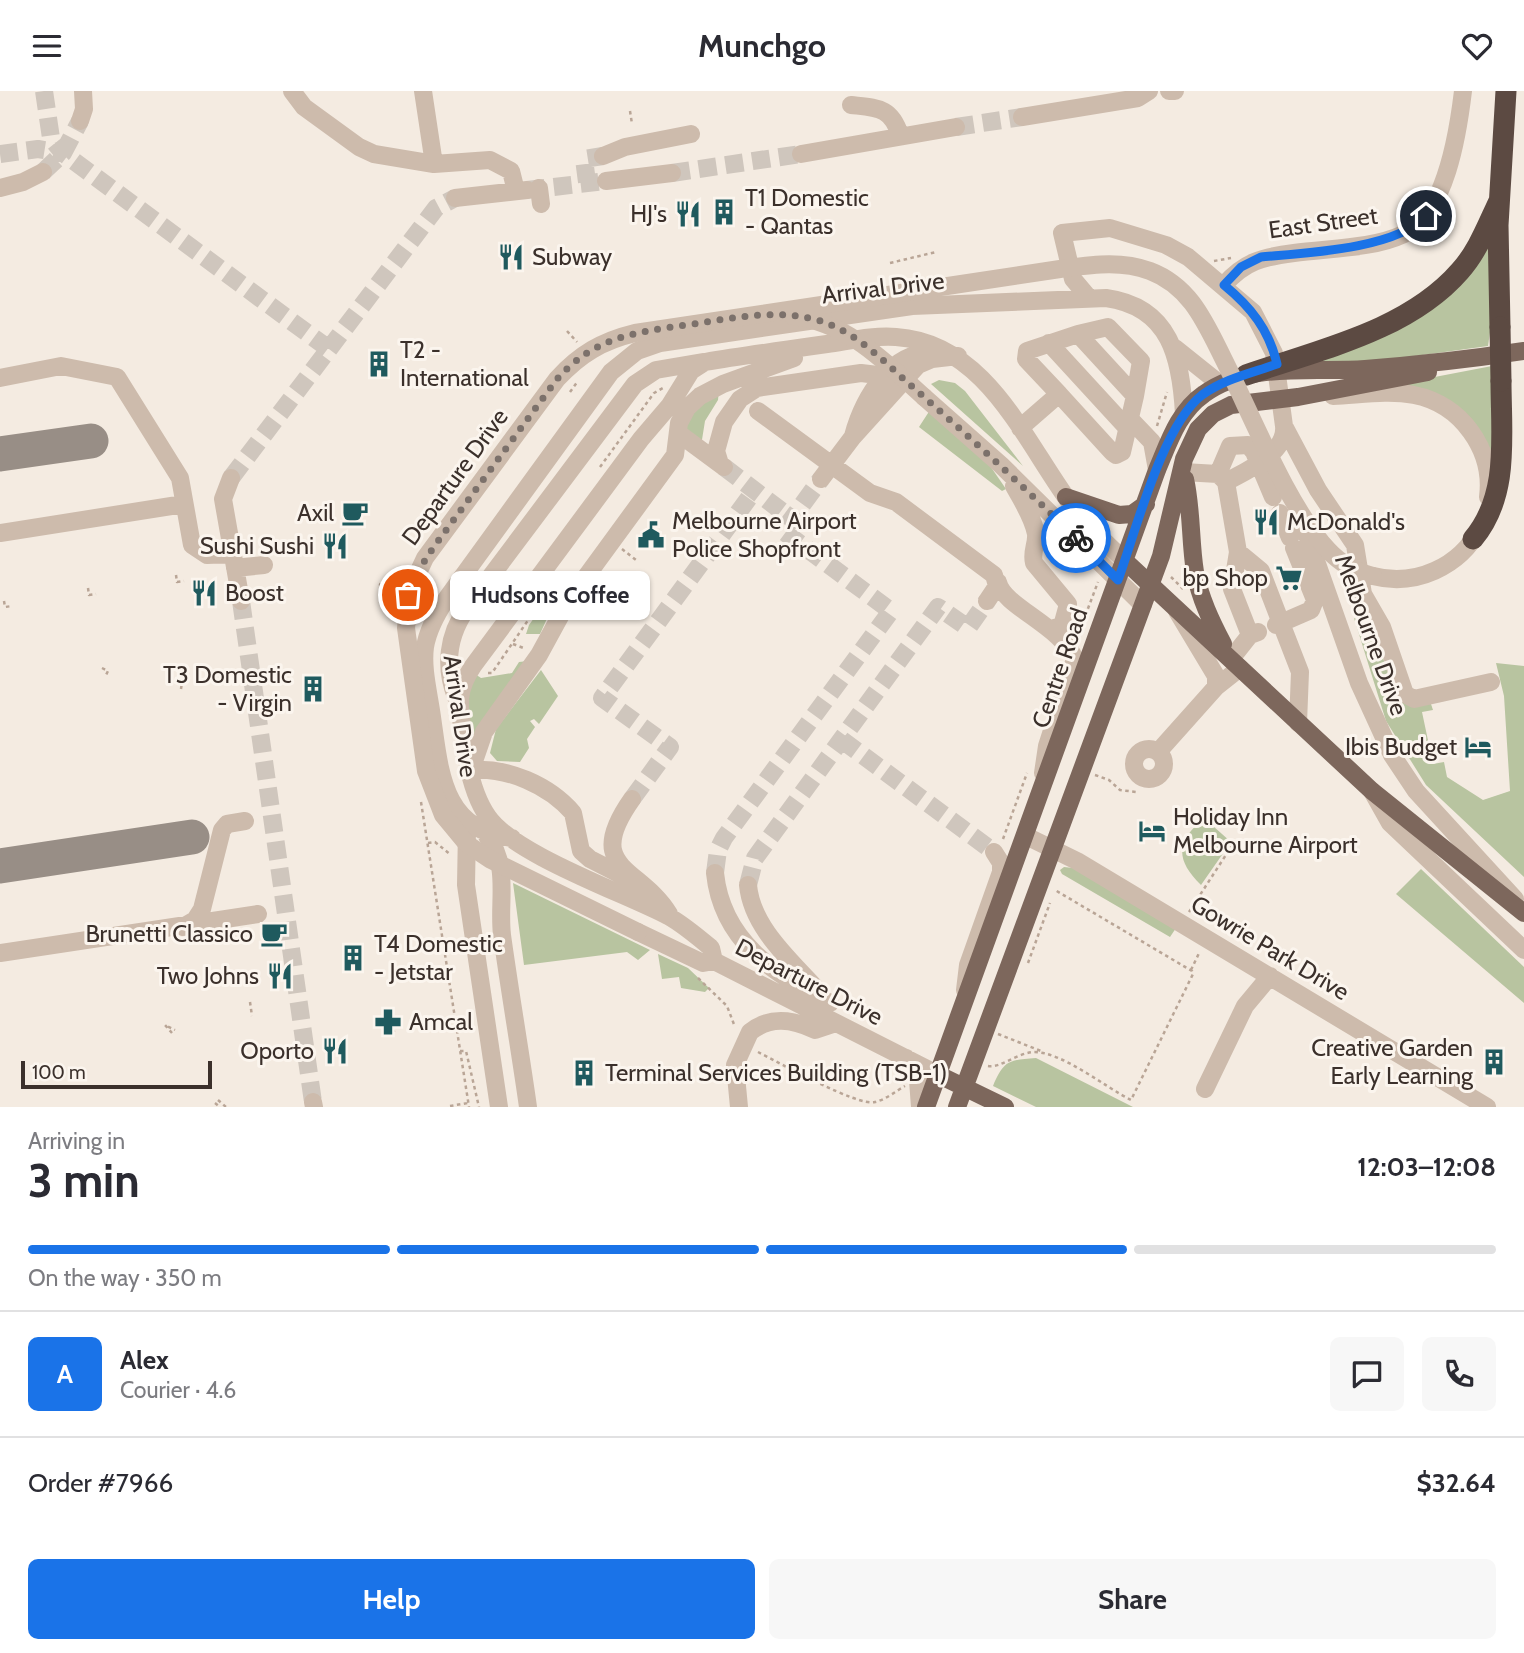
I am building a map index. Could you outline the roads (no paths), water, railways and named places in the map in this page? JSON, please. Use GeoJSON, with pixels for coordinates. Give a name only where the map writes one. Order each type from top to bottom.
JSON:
{"type":"FeatureCollection","features":[{"type":"Feature","properties":{"kind":"highway"},"geometry":{"type":"LineString","coordinates":[[1473,540],[1489,516],[1500,479],[1499,201],[1506,91]]}},
{"type":"Feature","properties":{"kind":"highway"},"geometry":{"type":"LineString","coordinates":[[1246,375],[1278,370],[1383,325],[1419,305],[1451,281],[1469,260],[1499,201]]}},
{"type":"Feature","properties":{"kind":"main road"},"geometry":{"type":"LineString","coordinates":[[1278,370],[1350,370],[1524,351]]}},
{"type":"Feature","properties":{"kind":"main road"},"geometry":{"type":"LineString","coordinates":[[957,1107],[968,1089],[1143,605],[1168,534],[1184,465],[1198,429],[1213,414],[1242,402],[1289,398],[1429,372],[1474,358]]}},
{"type":"Feature","properties":{"kind":"main road","name":"Centre Road"},"geometry":{"type":"LineString","coordinates":[[926,1107],[1157,470],[1184,414],[1199,397],[1220,384],[1246,375]]}},
{"type":"Feature","properties":{"kind":"main road","name":"Arrival Drive"},"geometry":{"type":"LineString","coordinates":[[1184,414],[1184,465]]}},
{"type":"Feature","properties":{"kind":"main road","name":"Melbourne Drive"},"geometry":{"type":"LineString","coordinates":[[1184,465],[1190,504],[1193,560],[1200,593],[1233,661]]}},
{"type":"Feature","properties":{"kind":"main road"},"geometry":{"type":"LineString","coordinates":[[1066,497],[1119,515],[1132,514],[1146,504]]}},
{"type":"Feature","properties":{"kind":"main road","name":"Melbourne Drive"},"geometry":{"type":"LineString","coordinates":[[1125,561],[1373,791],[1524,911]]}},
{"type":"Feature","properties":{"kind":"main road","name":"Departure Drive"},"geometry":{"type":"LineString","coordinates":[[939,1075],[1005,1107]]}},
{"type":"Feature","properties":{"kind":"street"},"geometry":{"type":"LineString","coordinates":[[80,121],[84,109],[83,91]]}},
{"type":"Feature","properties":{"kind":"street"},"geometry":{"type":"LineString","coordinates":[[292,91],[304,107],[359,147],[389,159],[434,164],[491,160],[511,171],[531,193],[455,198]]}},
{"type":"Feature","properties":{"kind":"street"},"geometry":{"type":"LineString","coordinates":[[423,91],[434,164]]}},
{"type":"Feature","properties":{"kind":"street"},"geometry":{"type":"LineString","coordinates":[[1022,117],[1138,99],[1149,91]]}},
{"type":"Feature","properties":{"kind":"street"},"geometry":{"type":"LineString","coordinates":[[1169,91],[1175,91]]}},
{"type":"Feature","properties":{"kind":"street","name":"East Street"},"geometry":{"type":"LineString","coordinates":[[1224,285],[1241,267],[1261,257],[1380,241],[1406,233],[1418,225],[1433,205],[1441,188],[1458,127],[1463,91]]}},
{"type":"Feature","properties":{"kind":"street"},"geometry":{"type":"LineString","coordinates":[[851,105],[887,113],[895,119],[900,135]]}},
{"type":"Feature","properties":{"kind":"street"},"geometry":{"type":"LineString","coordinates":[[801,154],[956,127]]}},
{"type":"Feature","properties":{"kind":"street"},"geometry":{"type":"LineString","coordinates":[[603,156],[625,147],[691,134]]}},
{"type":"Feature","properties":{"kind":"street"},"geometry":{"type":"LineString","coordinates":[[0,188],[23,182],[43,172]]}},
{"type":"Feature","properties":{"kind":"street"},"geometry":{"type":"LineString","coordinates":[[606,181],[672,173]]}},
{"type":"Feature","properties":{"kind":"street"},"geometry":{"type":"LineString","coordinates":[[1089,298],[1073,279],[1062,233],[1110,228],[1166,244],[1188,257],[1247,305],[1261,324],[1289,398],[1301,456]]}},
{"type":"Feature","properties":{"kind":"street","name":"Departure Drive"},"geometry":{"type":"LineString","coordinates":[[939,1075],[714,961],[703,963],[491,860],[467,843],[447,822],[435,799],[426,771],[406,628],[408,595],[416,574],[557,379],[579,357],[600,344],[635,333],[1101,264],[1142,268],[1173,284],[1198,310],[1293,498]]}},
{"type":"Feature","properties":{"kind":"street"},"geometry":{"type":"LineString","coordinates":[[1050,299],[1063,291],[1073,279]]}},
{"type":"Feature","properties":{"kind":"street","name":"Arrival Drive"},"geometry":{"type":"LineString","coordinates":[[512,838],[487,836],[463,816],[448,797],[439,767],[425,670],[429,633],[447,598],[617,365],[639,349],[660,343],[912,306],[1050,299],[1115,299],[1138,309],[1156,322],[1173,345],[1220,384]]}},
{"type":"Feature","properties":{"kind":"street"},"geometry":{"type":"LineString","coordinates":[[768,313],[814,319],[842,330],[866,346],[1001,465],[1143,605]]}},
{"type":"Feature","properties":{"kind":"street"},"geometry":{"type":"LineString","coordinates":[[1104,326],[1112,329],[1141,361],[1122,452],[1114,453],[1026,357],[1029,350],[1078,334],[1104,326]]}},
{"type":"Feature","properties":{"kind":"street"},"geometry":{"type":"LineString","coordinates":[[1078,334],[1135,396]]}},
{"type":"Feature","properties":{"kind":"street","name":"Arrival Drive"},"geometry":{"type":"LineString","coordinates":[[714,961],[711,948],[671,917],[512,838],[486,813],[477,795],[455,695],[449,649],[455,626],[635,384],[656,370],[895,337],[940,346],[958,356]]}},
{"type":"Feature","properties":{"kind":"street"},"geometry":{"type":"LineString","coordinates":[[1049,343],[1129,424],[1152,442],[1157,470]]}},
{"type":"Feature","properties":{"kind":"street","name":"Arrival Drive"},"geometry":{"type":"LineString","coordinates":[[471,770],[484,732],[539,655],[569,600],[674,456],[683,413],[700,396],[735,378],[823,345]]}},
{"type":"Feature","properties":{"kind":"street","name":"Arrival Drive"},"geometry":{"type":"LineString","coordinates":[[1173,345],[1180,369],[1184,414]]}},
{"type":"Feature","properties":{"kind":"street"},"geometry":{"type":"LineString","coordinates":[[852,438],[860,408],[886,376],[913,354],[958,356]]}},
{"type":"Feature","properties":{"kind":"street"},"geometry":{"type":"LineString","coordinates":[[827,472],[852,438],[918,365],[932,359],[958,356]]}},
{"type":"Feature","properties":{"kind":"street","name":"Melbourne Drive"},"geometry":{"type":"LineString","coordinates":[[958,356],[978,375],[1020,428],[1066,497],[1125,561]]}},
{"type":"Feature","properties":{"kind":"street","name":"Arrival Drive"},"geometry":{"type":"LineString","coordinates":[[458,700],[461,685],[473,666],[641,439],[670,405],[691,371],[705,362]]}},
{"type":"Feature","properties":{"kind":"street"},"geometry":{"type":"LineString","coordinates":[[0,378],[61,366],[112,373],[180,478],[190,540],[195,550],[233,561],[264,565]]}},
{"type":"Feature","properties":{"kind":"street"},"geometry":{"type":"LineString","coordinates":[[678,433],[722,465],[716,450],[723,422],[740,399],[757,388],[861,373],[886,376]]}},
{"type":"Feature","properties":{"kind":"street"},"geometry":{"type":"LineString","coordinates":[[1020,428],[1059,394]]}},
{"type":"Feature","properties":{"kind":"street"},"geometry":{"type":"LineString","coordinates":[[1289,398],[1407,394],[1432,400],[1457,416],[1477,439],[1489,474],[1486,513],[1473,540],[1456,558],[1426,574],[1396,580],[1373,576],[1349,566],[1329,551],[1293,498]]}},
{"type":"Feature","properties":{"kind":"street"},"geometry":{"type":"LineString","coordinates":[[1184,465],[1222,478],[1259,463],[1283,441],[1289,398]]}},
{"type":"Feature","properties":{"kind":"street"},"geometry":{"type":"LineString","coordinates":[[758,411],[827,472],[870,493],[896,502],[994,575],[1003,594],[1051,629],[1072,652],[1074,665],[1047,746],[1040,797]]}},
{"type":"Feature","properties":{"kind":"street"},"geometry":{"type":"LineString","coordinates":[[1284,426],[1318,490],[1355,545],[1363,594],[1382,627],[1404,692],[1414,699],[1491,682]]}},
{"type":"Feature","properties":{"kind":"street"},"geometry":{"type":"LineString","coordinates":[[1158,752],[1216,687],[1254,634],[1232,589],[1238,552],[1222,478],[1227,449],[1233,444],[1248,445],[1259,463],[1315,604],[1311,610],[1279,624]]}},
{"type":"Feature","properties":{"kind":"street"},"geometry":{"type":"LineString","coordinates":[[1001,465],[1031,518],[1036,536],[1032,555],[1034,563],[1068,604],[1062,626],[1051,629]]}},
{"type":"Feature","properties":{"kind":"street"},"geometry":{"type":"LineString","coordinates":[[231,478],[223,499],[241,601]]}},
{"type":"Feature","properties":{"kind":"street","name":"Melbourne Drive"},"geometry":{"type":"LineString","coordinates":[[1293,498],[1344,633],[1373,720],[1392,755],[1416,791],[1524,911]]}},
{"type":"Feature","properties":{"kind":"street"},"geometry":{"type":"LineString","coordinates":[[0,533],[184,504]]}},
{"type":"Feature","properties":{"kind":"street"},"geometry":{"type":"LineString","coordinates":[[1238,552],[1261,571],[1279,624],[1300,672],[1298,723]]}},
{"type":"Feature","properties":{"kind":"street"},"geometry":{"type":"LineString","coordinates":[[987,601],[998,582]]}},
{"type":"Feature","properties":{"kind":"street"},"geometry":{"type":"LineString","coordinates":[[1174,606],[1216,676],[1216,687]]}},
{"type":"Feature","properties":{"kind":"street"},"geometry":{"type":"LineString","coordinates":[[471,770],[484,769],[524,778],[548,793],[573,813],[579,846],[585,856],[635,881]]}},
{"type":"Feature","properties":{"kind":"street"},"geometry":{"type":"LineString","coordinates":[[1373,791],[1390,823],[1524,950]]}},
{"type":"Feature","properties":{"kind":"street"},"geometry":{"type":"LineString","coordinates":[[632,799],[618,820],[612,838],[619,865],[660,900],[671,917]]}},
{"type":"Feature","properties":{"kind":"street"},"geometry":{"type":"LineString","coordinates":[[463,816],[467,833],[466,885],[499,1107]]}},
{"type":"Feature","properties":{"kind":"street"},"geometry":{"type":"LineString","coordinates":[[183,927],[195,920],[202,909],[222,829],[228,824],[245,821]]}},
{"type":"Feature","properties":{"kind":"street"},"geometry":{"type":"LineString","coordinates":[[487,836],[499,859],[503,890],[502,933],[528,1107]]}},
{"type":"Feature","properties":{"kind":"street","name":"Gowrie Park Drive"},"geometry":{"type":"LineString","coordinates":[[1026,836],[1077,860],[1487,1107]]}},
{"type":"Feature","properties":{"kind":"street"},"geometry":{"type":"LineString","coordinates":[[963,1007],[968,965],[1001,872],[1001,863],[994,852]]}},
{"type":"Feature","properties":{"kind":"street"},"geometry":{"type":"LineString","coordinates":[[715,873],[723,908],[743,943],[757,958],[830,1003]]}},
{"type":"Feature","properties":{"kind":"street"},"geometry":{"type":"LineString","coordinates":[[739,1107],[734,1074],[744,1039],[755,1028],[774,1021],[798,1022],[815,1030],[836,1023],[830,1003],[765,931],[750,898],[748,885]]}},
{"type":"Feature","properties":{"kind":"street"},"geometry":{"type":"LineString","coordinates":[[0,953],[258,914]]}},
{"type":"Feature","properties":{"kind":"street"},"geometry":{"type":"LineString","coordinates":[[1205,1089],[1245,1006],[1273,978]]}},
{"type":"Feature","properties":{"kind":"street"},"geometry":{"type":"LineString","coordinates":[[906,1058],[918,1083],[920,1107]]}},
{"type":"Feature","properties":{"kind":"street"},"geometry":{"type":"LineString","coordinates":[[968,1089],[981,1107]]}},
{"type":"Feature","properties":{"kind":"tunnel"},"geometry":{"type":"LineString","coordinates":[[44,91],[51,138],[63,153],[329,349]]}},
{"type":"Feature","properties":{"kind":"tunnel"},"geometry":{"type":"LineString","coordinates":[[956,127],[1022,117]]}},
{"type":"Feature","properties":{"kind":"tunnel"},"geometry":{"type":"LineString","coordinates":[[43,172],[63,153],[80,121]]}},
{"type":"Feature","properties":{"kind":"tunnel"},"geometry":{"type":"LineString","coordinates":[[0,154],[38,149],[63,153]]}},
{"type":"Feature","properties":{"kind":"tunnel"},"geometry":{"type":"LineString","coordinates":[[672,173],[801,154]]}},
{"type":"Feature","properties":{"kind":"tunnel"},"geometry":{"type":"LineString","coordinates":[[587,182],[584,159],[603,156]]}},
{"type":"Feature","properties":{"kind":"tunnel"},"geometry":{"type":"LineString","coordinates":[[527,190],[606,181]]}},
{"type":"Feature","properties":{"kind":"tunnel"},"geometry":{"type":"LineString","coordinates":[[231,478],[436,208],[455,198]]}},
{"type":"Feature","properties":{"kind":"tunnel"},"geometry":{"type":"LineString","coordinates":[[724,467],[792,519]]}},
{"type":"Feature","properties":{"kind":"tunnel"},"geometry":{"type":"LineString","coordinates":[[715,873],[718,850],[724,838],[891,611],[783,531],[821,479]]}},
{"type":"Feature","properties":{"kind":"tunnel"},"geometry":{"type":"LineString","coordinates":[[632,799],[670,747],[602,698],[754,491]]}},
{"type":"Feature","properties":{"kind":"tunnel"},"geometry":{"type":"LineString","coordinates":[[241,601],[313,1102]]}},
{"type":"Feature","properties":{"kind":"tunnel"},"geometry":{"type":"LineString","coordinates":[[748,885],[755,858],[938,607],[968,628],[987,601]]}},
{"type":"Feature","properties":{"kind":"tunnel"},"geometry":{"type":"LineString","coordinates":[[842,740],[994,852]]}},
{"type":"Feature","properties":{"kind":"place","name":"T1 Domestic - Qantas"},"geometry":{"type":"Point","coordinates":[724,212]}},
{"type":"Feature","properties":{"kind":"place","name":"HJ's"},"geometry":{"type":"Point","coordinates":[688,214]}},
{"type":"Feature","properties":{"kind":"place","name":"Subway"},"geometry":{"type":"Point","coordinates":[511,257]}},
{"type":"Feature","properties":{"kind":"place","name":"T2 - International"},"geometry":{"type":"Point","coordinates":[379,364]}},
{"type":"Feature","properties":{"kind":"place","name":"Axil"},"geometry":{"type":"Point","coordinates":[355,513]}},
{"type":"Feature","properties":{"kind":"place","name":"McDonald's"},"geometry":{"type":"Point","coordinates":[1266,522]}},
{"type":"Feature","properties":{"kind":"place","name":"Melbourne Airport Police Shopfront"},"geometry":{"type":"Point","coordinates":[651,535]}},
{"type":"Feature","properties":{"kind":"place","name":"Sushi Sushi"},"geometry":{"type":"Point","coordinates":[335,546]}},
{"type":"Feature","properties":{"kind":"place","name":"bp Shop"},"geometry":{"type":"Point","coordinates":[1289,578]}},
{"type":"Feature","properties":{"kind":"place","name":"Boost"},"geometry":{"type":"Point","coordinates":[204,593]}},
{"type":"Feature","properties":{"kind":"place","name":"Hudsons Coffee"},"geometry":{"type":"Point","coordinates":[408,595]}},
{"type":"Feature","properties":{"kind":"place","name":"T3 Domestic - Virgin"},"geometry":{"type":"Point","coordinates":[313,689]}},
{"type":"Feature","properties":{"kind":"place","name":"Ibis Budget"},"geometry":{"type":"Point","coordinates":[1478,747]}},
{"type":"Feature","properties":{"kind":"place","name":"Holiday Inn Melbourne Airport"},"geometry":{"type":"Point","coordinates":[1152,831]}},
{"type":"Feature","properties":{"kind":"place","name":"Brunetti Classico"},"geometry":{"type":"Point","coordinates":[274,934]}},
{"type":"Feature","properties":{"kind":"place","name":"T4 Domestic - Jetstar"},"geometry":{"type":"Point","coordinates":[353,958]}},
{"type":"Feature","properties":{"kind":"place","name":"Two Johns"},"geometry":{"type":"Point","coordinates":[280,976]}},
{"type":"Feature","properties":{"kind":"place","name":"Amcal"},"geometry":{"type":"Point","coordinates":[388,1022]}},
{"type":"Feature","properties":{"kind":"place","name":"Oporto"},"geometry":{"type":"Point","coordinates":[335,1051]}},
{"type":"Feature","properties":{"kind":"place","name":"Creative Garden Early Learning"},"geometry":{"type":"Point","coordinates":[1494,1062]}},
{"type":"Feature","properties":{"kind":"place","name":"Terminal Services Building (TSB-1)"},"geometry":{"type":"Point","coordinates":[584,1073]}}]}
